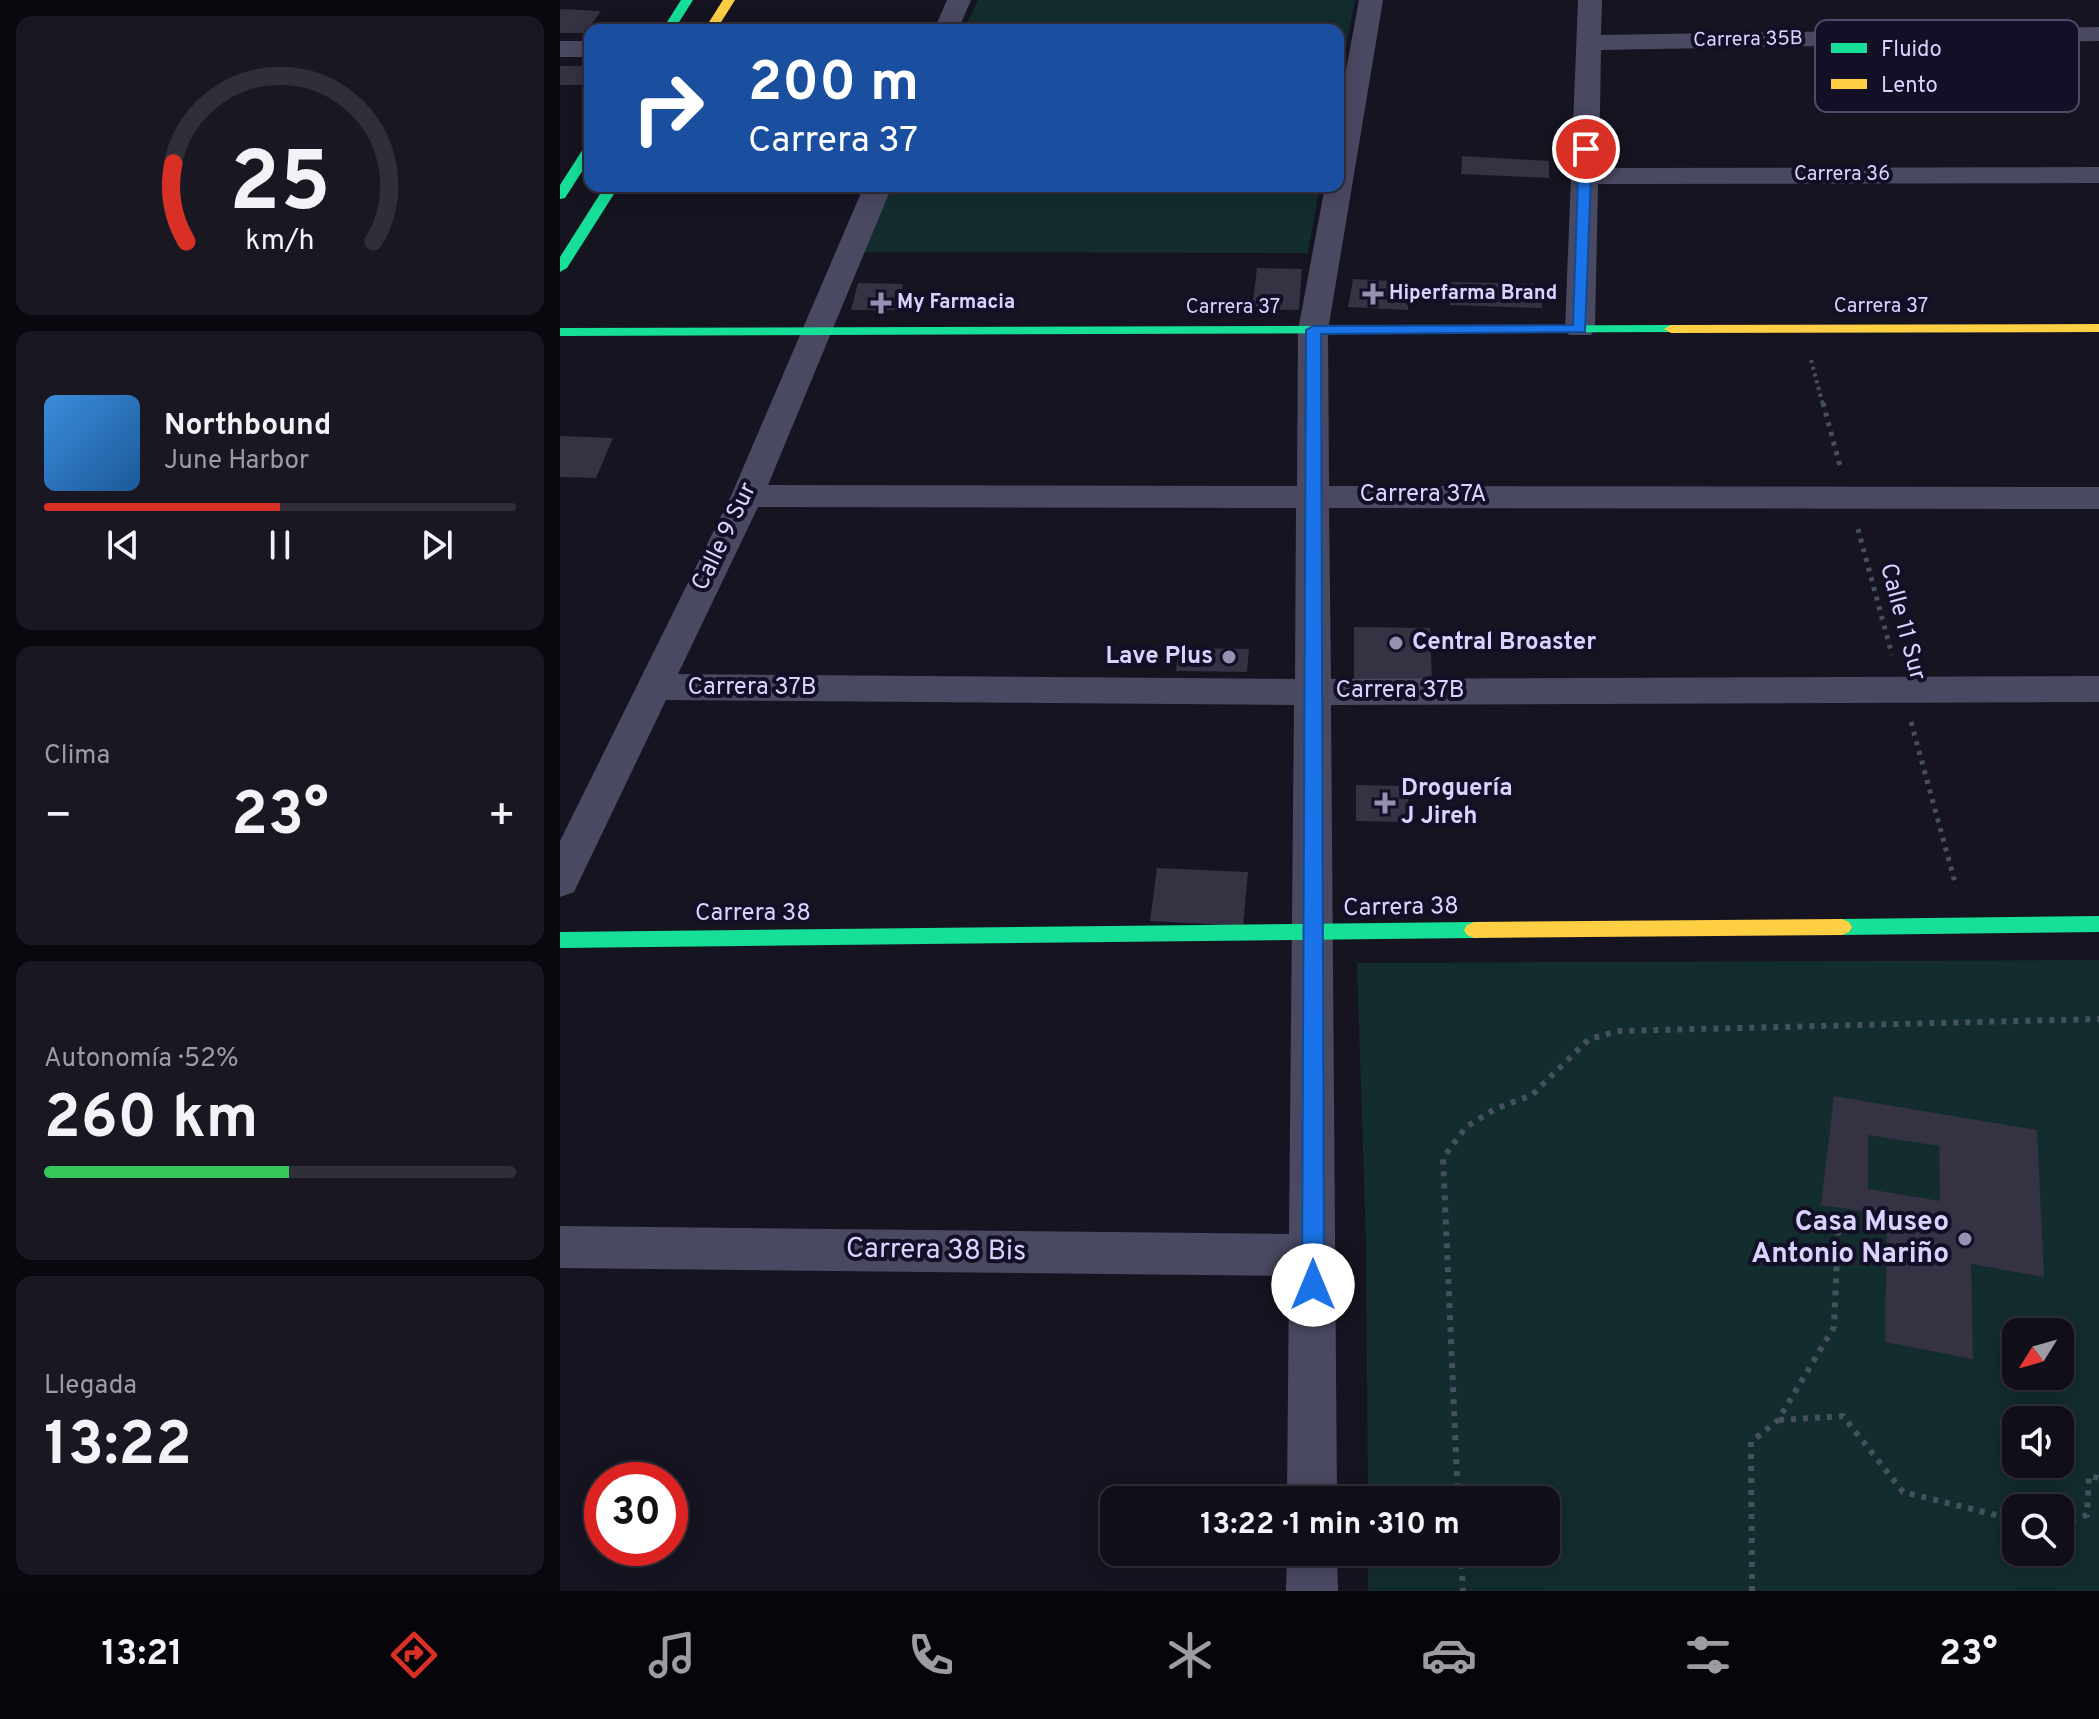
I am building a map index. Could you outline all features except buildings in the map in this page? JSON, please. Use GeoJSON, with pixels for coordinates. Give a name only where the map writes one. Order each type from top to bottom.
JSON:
{"type":"FeatureCollection","features":[{"type":"Feature","properties":{"kind":"street"},"geometry":{"type":"LineString","coordinates":[[672,24],[687,0]]}},
{"type":"Feature","properties":{"kind":"street"},"geometry":{"type":"LineString","coordinates":[[714,24],[729,0]]}},
{"type":"Feature","properties":{"kind":"street"},"geometry":{"type":"LineString","coordinates":[[949,24],[959,0]]}},
{"type":"Feature","properties":{"kind":"street"},"geometry":{"type":"LineString","coordinates":[[1344,154],[1371,0]]}},
{"type":"Feature","properties":{"kind":"street"},"geometry":{"type":"LineString","coordinates":[[1580,329],[1590,0]]}},
{"type":"Feature","properties":{"kind":"street","name":"Carrera 35B"},"geometry":{"type":"LineString","coordinates":[[2079,34],[2099,34]]}},
{"type":"Feature","properties":{"kind":"street","name":"Carrera 35B"},"geometry":{"type":"LineString","coordinates":[[1589,43],[1815,39]]}},
{"type":"Feature","properties":{"kind":"street"},"geometry":{"type":"LineString","coordinates":[[560,49],[584,49]]}},
{"type":"Feature","properties":{"kind":"street"},"geometry":{"type":"LineString","coordinates":[[560,164],[584,160]]}},
{"type":"Feature","properties":{"kind":"street"},"geometry":{"type":"LineString","coordinates":[[560,194],[584,163]]}},
{"type":"Feature","properties":{"kind":"street","name":"Carrera 36"},"geometry":{"type":"LineString","coordinates":[[1585,176],[2099,175]]}},
{"type":"Feature","properties":{"kind":"street"},"geometry":{"type":"LineString","coordinates":[[560,194],[584,192]]}},
{"type":"Feature","properties":{"kind":"street"},"geometry":{"type":"LineString","coordinates":[[560,268],[608,192]]}},
{"type":"Feature","properties":{"kind":"street","name":"Calle 9 Sur"},"geometry":{"type":"LineString","coordinates":[[560,881],[747,496],[814,331],[875,192]]}},
{"type":"Feature","properties":{"kind":"street"},"geometry":{"type":"LineString","coordinates":[[1312,1486],[1313,330],[1337,192]]}},
{"type":"Feature","properties":{"kind":"street","name":"Carrera 37"},"geometry":{"type":"LineString","coordinates":[[560,332],[2099,328]]}},
{"type":"Feature","properties":{"kind":"street","name":"Carrera 37A"},"geometry":{"type":"LineString","coordinates":[[747,496],[1313,494],[2099,498]]}},
{"type":"Feature","properties":{"kind":"street","name":"Carrera 37B"},"geometry":{"type":"LineString","coordinates":[[652,687],[1313,692],[2099,689]]}},
{"type":"Feature","properties":{"kind":"street","name":"Carrera 38"},"geometry":{"type":"LineString","coordinates":[[560,940],[2099,924]]}},
{"type":"Feature","properties":{"kind":"street","name":"Carrera 38 Bis"},"geometry":{"type":"LineString","coordinates":[[560,1247],[1313,1255]]}},
{"type":"Feature","properties":{"kind":"street"},"geometry":{"type":"LineString","coordinates":[[1312,1566],[1312,1591]]}},
{"type":"Feature","properties":{"kind":"path","name":"Calle 11 Sur"},"geometry":{"type":"LineString","coordinates":[[1803,329],[1967,926]]}},
{"type":"Feature","properties":{"kind":"path"},"geometry":{"type":"LineString","coordinates":[[1457,1486],[1443,1158],[1466,1127],[1495,1109],[1532,1095],[1589,1039],[1619,1031],[2099,1019]]}},
{"type":"Feature","properties":{"kind":"path"},"geometry":{"type":"LineString","coordinates":[[1752,1591],[1751,1442],[1778,1420],[1834,1327],[1838,1231]]}},
{"type":"Feature","properties":{"kind":"path"},"geometry":{"type":"LineString","coordinates":[[1778,1420],[1843,1416],[1903,1492],[2002,1517]]}},
{"type":"Feature","properties":{"kind":"path"},"geometry":{"type":"LineString","coordinates":[[2074,1519],[2087,1515],[2089,1476],[2099,1478]]}},
{"type":"Feature","properties":{"kind":"path"},"geometry":{"type":"LineString","coordinates":[[1462,1566],[1463,1591]]}},
{"type":"Feature","properties":{"kind":"green space"},"geometry":{"type":"Polygon","coordinates":[[[978,0],[1355,0],[1344,59],[1344,24],[967,24],[978,0]]]}},
{"type":"Feature","properties":{"kind":"green space"},"geometry":{"type":"Polygon","coordinates":[[[887,192],[1319,192],[1308,253],[859,252],[887,192]]]}},
{"type":"Feature","properties":{"kind":"green space"},"geometry":{"type":"Polygon","coordinates":[[[2099,960],[2099,1591],[1368,1591],[1368,1566],[1560,1566],[1560,1486],[1368,1486],[1366,1242],[1357,963],[2099,960]]]}},
{"type":"Feature","properties":{"kind":"traffic: fast"},"geometry":{"type":"LineString","coordinates":[[672,24],[687,0]]}},
{"type":"Feature","properties":{"kind":"traffic: fast"},"geometry":{"type":"LineString","coordinates":[[560,195],[584,158]]}},
{"type":"Feature","properties":{"kind":"traffic: fast"},"geometry":{"type":"LineString","coordinates":[[560,268],[608,192]]}},
{"type":"Feature","properties":{"kind":"traffic: fast"},"geometry":{"type":"LineString","coordinates":[[560,332],[1671,329]]}},
{"type":"Feature","properties":{"kind":"traffic: fast"},"geometry":{"type":"LineString","coordinates":[[1842,927],[2099,924]]}},
{"type":"Feature","properties":{"kind":"traffic: fast"},"geometry":{"type":"LineString","coordinates":[[560,940],[1474,930]]}},
{"type":"Feature","properties":{"kind":"traffic: slow"},"geometry":{"type":"LineString","coordinates":[[714,24],[729,0]]}},
{"type":"Feature","properties":{"kind":"traffic: slow"},"geometry":{"type":"LineString","coordinates":[[1671,329],[2099,328]]}},
{"type":"Feature","properties":{"kind":"traffic: slow"},"geometry":{"type":"LineString","coordinates":[[1474,930],[1842,927]]}},
{"type":"Feature","properties":{"kind":"place","name":"Hiperfarma Brand"},"geometry":{"type":"Point","coordinates":[1373,294]}},
{"type":"Feature","properties":{"kind":"place","name":"My Farmacia"},"geometry":{"type":"Point","coordinates":[881,303]}},
{"type":"Feature","properties":{"kind":"place","name":"Central Broaster"},"geometry":{"type":"Point","coordinates":[1396,643]}},
{"type":"Feature","properties":{"kind":"place","name":"Lave Plus"},"geometry":{"type":"Point","coordinates":[1229,657]}},
{"type":"Feature","properties":{"kind":"place","name":"Droguería J Jireh"},"geometry":{"type":"Point","coordinates":[1385,803]}},
{"type":"Feature","properties":{"kind":"place","name":"Casa Museo Antonio Nariño"},"geometry":{"type":"Point","coordinates":[1965,1239]}},
{"type":"Feature","properties":{"kind":"route"},"geometry":{"type":"LineString","coordinates":[[1313,1285],[1313,330],[1580,329],[1586,149]]}}]}
